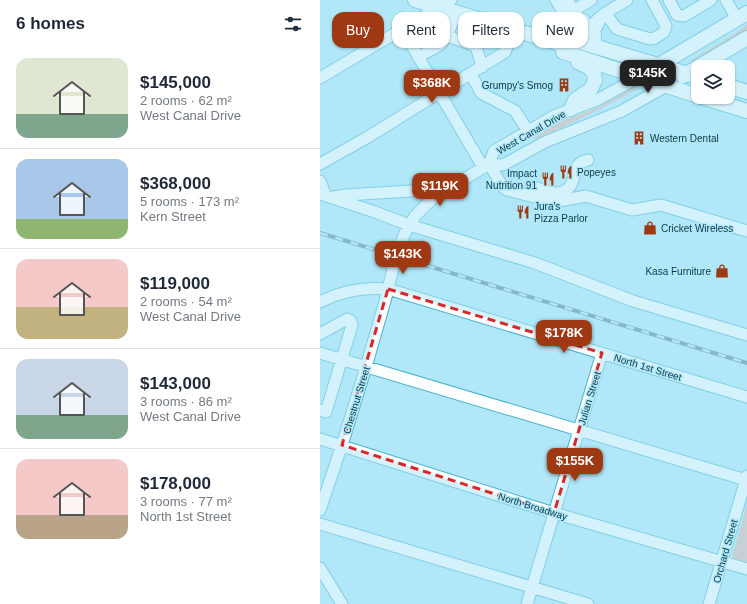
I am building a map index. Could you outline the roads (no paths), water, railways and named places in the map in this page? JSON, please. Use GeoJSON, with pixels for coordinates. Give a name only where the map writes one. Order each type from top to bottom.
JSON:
{"type":"FeatureCollection","features":[{"type":"Feature","properties":{"kind":"main road"},"geometry":{"type":"LineString","coordinates":[[415,0],[439,7],[454,6],[466,12]]}},
{"type":"Feature","properties":{"kind":"main road","name":"West Canal Drive"},"geometry":{"type":"LineString","coordinates":[[639,77],[742,16]]}},
{"type":"Feature","properties":{"kind":"main road","name":"West Canal Drive"},"geometry":{"type":"LineString","coordinates":[[714,60],[747,38]]}},
{"type":"Feature","properties":{"kind":"main road"},"geometry":{"type":"LineString","coordinates":[[588,44],[660,64],[691,75]]}},
{"type":"Feature","properties":{"kind":"main road"},"geometry":{"type":"LineString","coordinates":[[560,48],[570,59],[590,68],[595,78],[594,84],[591,88],[575,100],[570,109]]}},
{"type":"Feature","properties":{"kind":"main road"},"geometry":{"type":"LineString","coordinates":[[563,48],[639,77],[691,94]]}},
{"type":"Feature","properties":{"kind":"main road","name":"West Canal Drive"},"geometry":{"type":"LineString","coordinates":[[666,86],[691,75]]}},
{"type":"Feature","properties":{"kind":"main road"},"geometry":{"type":"LineString","coordinates":[[735,88],[747,92]]}},
{"type":"Feature","properties":{"kind":"main road"},"geometry":{"type":"LineString","coordinates":[[724,104],[747,111]]}},
{"type":"Feature","properties":{"kind":"street"},"geometry":{"type":"LineString","coordinates":[[556,0],[569,12]]}},
{"type":"Feature","properties":{"kind":"street"},"geometry":{"type":"LineString","coordinates":[[567,0],[572,12]]}},
{"type":"Feature","properties":{"kind":"street"},"geometry":{"type":"LineString","coordinates":[[578,12],[591,0]]}},
{"type":"Feature","properties":{"kind":"street"},"geometry":{"type":"LineString","coordinates":[[588,28],[605,13],[627,0]]}},
{"type":"Feature","properties":{"kind":"street"},"geometry":{"type":"LineString","coordinates":[[605,13],[617,29],[653,39],[664,32],[666,26],[652,0]]}},
{"type":"Feature","properties":{"kind":"street"},"geometry":{"type":"LineString","coordinates":[[669,0],[677,15],[684,16],[712,0]]}},
{"type":"Feature","properties":{"kind":"street"},"geometry":{"type":"LineString","coordinates":[[726,0],[742,16]]}},
{"type":"Feature","properties":{"kind":"street"},"geometry":{"type":"LineString","coordinates":[[450,23],[454,6]]}},
{"type":"Feature","properties":{"kind":"street"},"geometry":{"type":"LineString","coordinates":[[431,12],[439,7]]}},
{"type":"Feature","properties":{"kind":"street"},"geometry":{"type":"LineString","coordinates":[[596,47],[595,30],[599,20],[605,13]]}},
{"type":"Feature","properties":{"kind":"street"},"geometry":{"type":"LineString","coordinates":[[588,22],[592,24]]}},
{"type":"Feature","properties":{"kind":"street"},"geometry":{"type":"LineString","coordinates":[[320,78],[392,35]]}},
{"type":"Feature","properties":{"kind":"street"},"geometry":{"type":"LineString","coordinates":[[413,48],[439,93],[486,166],[505,189],[554,202],[586,196],[632,210],[661,206],[747,231]]}},
{"type":"Feature","properties":{"kind":"street"},"geometry":{"type":"LineString","coordinates":[[418,57],[434,48]]}},
{"type":"Feature","properties":{"kind":"street"},"geometry":{"type":"LineString","coordinates":[[477,48],[482,67]]}},
{"type":"Feature","properties":{"kind":"street"},"geometry":{"type":"LineString","coordinates":[[320,164],[471,74],[505,52],[506,48]]}},
{"type":"Feature","properties":{"kind":"street"},"geometry":{"type":"LineString","coordinates":[[471,74],[481,93],[515,111],[528,131]]}},
{"type":"Feature","properties":{"kind":"street","name":"West Canal Drive"},"geometry":{"type":"LineString","coordinates":[[486,166],[494,151],[528,131],[554,116],[599,99],[639,77]]}},
{"type":"Feature","properties":{"kind":"street","name":"West Canal Drive"},"geometry":{"type":"LineString","coordinates":[[388,289],[402,238],[420,209],[432,199],[486,166],[503,165],[545,142],[622,111],[666,86]]}},
{"type":"Feature","properties":{"kind":"street"},"geometry":{"type":"LineString","coordinates":[[532,196],[534,189],[537,188],[554,193],[568,190],[571,186],[578,164],[582,161],[588,160]]}},
{"type":"Feature","properties":{"kind":"street"},"geometry":{"type":"LineString","coordinates":[[320,181],[325,196]]}},
{"type":"Feature","properties":{"kind":"street"},"geometry":{"type":"LineString","coordinates":[[325,196],[410,191],[453,185]]}},
{"type":"Feature","properties":{"kind":"street"},"geometry":{"type":"LineString","coordinates":[[325,196],[409,225],[536,262],[633,301],[747,335]]}},
{"type":"Feature","properties":{"kind":"street"},"geometry":{"type":"LineString","coordinates":[[320,302],[350,291],[388,289]]}},
{"type":"Feature","properties":{"kind":"street","name":"North 1st Street"},"geometry":{"type":"LineString","coordinates":[[388,289],[747,397]]}},
{"type":"Feature","properties":{"kind":"street","name":"Chestnut Street"},"geometry":{"type":"LineString","coordinates":[[320,510],[366,367],[388,289]]}},
{"type":"Feature","properties":{"kind":"street"},"geometry":{"type":"LineString","coordinates":[[320,334],[347,319],[351,321],[352,325],[326,412],[320,410]]}},
{"type":"Feature","properties":{"kind":"street"},"geometry":{"type":"LineString","coordinates":[[320,353],[579,431],[746,478]]}},
{"type":"Feature","properties":{"kind":"street","name":"Julian Street"},"geometry":{"type":"LineString","coordinates":[[527,604],[602,353]]}},
{"type":"Feature","properties":{"kind":"street","name":"North Broadway"},"geometry":{"type":"LineString","coordinates":[[320,439],[554,513],[747,570]]}},
{"type":"Feature","properties":{"kind":"street","name":"Orchard Street"},"geometry":{"type":"LineString","coordinates":[[710,604],[746,478]]}},
{"type":"Feature","properties":{"kind":"street"},"geometry":{"type":"LineString","coordinates":[[320,524],[588,604]]}},
{"type":"Feature","properties":{"kind":"street"},"geometry":{"type":"LineString","coordinates":[[320,568],[342,604]]}},
{"type":"Feature","properties":{"kind":"railway"},"geometry":{"type":"LineString","coordinates":[[320,233],[747,363]]}},
{"type":"Feature","properties":{"kind":"place","name":"Grumpy's Smog"},"geometry":{"type":"Point","coordinates":[564,85]}},
{"type":"Feature","properties":{"kind":"place","name":"Western Dental"},"geometry":{"type":"Point","coordinates":[639,138]}},
{"type":"Feature","properties":{"kind":"place","name":"Popeyes"},"geometry":{"type":"Point","coordinates":[566,172]}},
{"type":"Feature","properties":{"kind":"place","name":"Impact Nutrition 91"},"geometry":{"type":"Point","coordinates":[548,179]}},
{"type":"Feature","properties":{"kind":"place","name":"Jura's Pizza Parlor"},"geometry":{"type":"Point","coordinates":[523,212]}},
{"type":"Feature","properties":{"kind":"place","name":"Cricket Wireless"},"geometry":{"type":"Point","coordinates":[650,228]}},
{"type":"Feature","properties":{"kind":"place","name":"Kasa Furniture"},"geometry":{"type":"Point","coordinates":[722,271]}}]}
